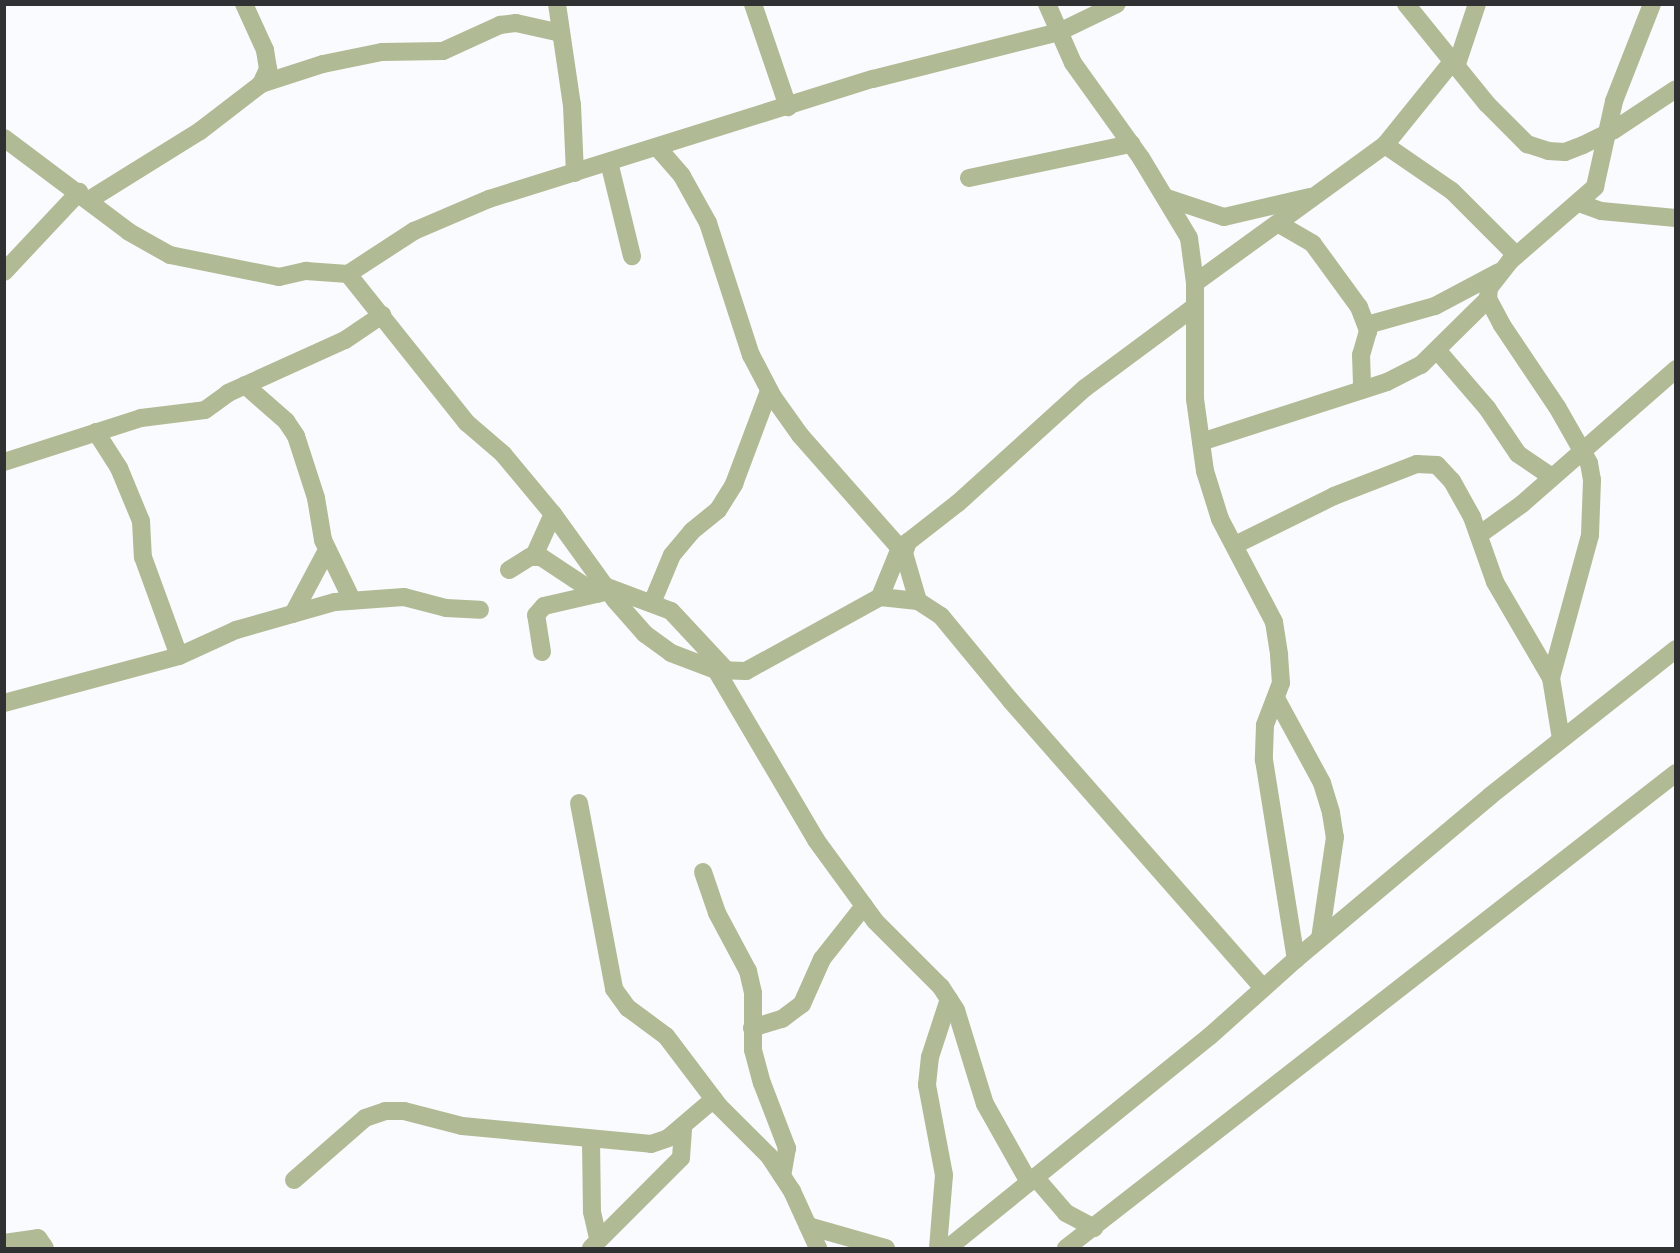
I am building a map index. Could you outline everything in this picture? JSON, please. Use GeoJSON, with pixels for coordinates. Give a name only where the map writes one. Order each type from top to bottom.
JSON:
{"type":"FeatureCollection","features":[{"type":"Feature","properties":{"kind":"street"},"geometry":{"type":"LineString","coordinates":[[244,4],[265,50],[268,69],[261,84]]}},
{"type":"Feature","properties":{"kind":"street"},"geometry":{"type":"LineString","coordinates":[[557,4],[572,105],[575,173]]}},
{"type":"Feature","properties":{"kind":"street"},"geometry":{"type":"LineString","coordinates":[[753,4],[788,107]]}},
{"type":"Feature","properties":{"kind":"street"},"geometry":{"type":"LineString","coordinates":[[1047,4],[1073,63],[1167,198],[1189,238],[1195,283],[1195,399],[1205,471],[1220,519],[1274,622],[1281,683],[1277,700],[1265,725],[1264,760],[1296,959]]}},
{"type":"Feature","properties":{"kind":"street"},"geometry":{"type":"LineString","coordinates":[[4,138],[129,232],[170,255],[279,277],[306,271],[348,274],[371,255],[444,215],[873,79],[1059,32],[1116,4]]}},
{"type":"Feature","properties":{"kind":"street"},"geometry":{"type":"LineString","coordinates":[[1407,4],[1454,65],[1527,144],[1565,152],[1608,132],[1676,89]]}},
{"type":"Feature","properties":{"kind":"street"},"geometry":{"type":"LineString","coordinates":[[1195,283],[1385,145],[1454,65],[1477,4]]}},
{"type":"Feature","properties":{"kind":"street"},"geometry":{"type":"LineString","coordinates":[[1551,678],[1590,536],[1592,480],[1581,449],[1488,299],[1489,288],[1516,255],[1595,187],[1614,101],[1652,4]]}},
{"type":"Feature","properties":{"kind":"street"},"geometry":{"type":"LineString","coordinates":[[4,272],[84,196],[200,131],[261,84],[323,64],[382,52],[443,51],[500,24],[516,23],[561,33]]}},
{"type":"Feature","properties":{"kind":"street"},"geometry":{"type":"LineString","coordinates":[[969,178],[1131,144]]}},
{"type":"Feature","properties":{"kind":"street"},"geometry":{"type":"LineString","coordinates":[[1385,145],[1452,191],[1516,255]]}},
{"type":"Feature","properties":{"kind":"street"},"geometry":{"type":"LineString","coordinates":[[657,147],[682,176],[708,223],[751,355],[770,391],[800,435],[902,550],[918,601]]}},
{"type":"Feature","properties":{"kind":"street"},"geometry":{"type":"LineString","coordinates":[[609,162],[632,256]]}},
{"type":"Feature","properties":{"kind":"street"},"geometry":{"type":"LineString","coordinates":[[1167,198],[1224,217],[1315,196]]}},
{"type":"Feature","properties":{"kind":"street"},"geometry":{"type":"LineString","coordinates":[[1579,203],[1601,211],[1676,218]]}},
{"type":"Feature","properties":{"kind":"street"},"geometry":{"type":"LineString","coordinates":[[1279,224],[1313,244],[1359,307],[1367,325],[1361,355],[1362,390]]}},
{"type":"Feature","properties":{"kind":"street"},"geometry":{"type":"LineString","coordinates":[[1367,325],[1435,306],[1503,269]]}},
{"type":"Feature","properties":{"kind":"street"},"geometry":{"type":"LineString","coordinates":[[348,274],[467,423],[503,454],[553,513],[604,591],[645,634],[671,652],[721,670],[746,671],[781,654],[880,597],[908,542],[958,503],[1085,388],[1194,307]]}},
{"type":"Feature","properties":{"kind":"street"},"geometry":{"type":"LineString","coordinates":[[1202,442],[1362,390],[1421,365],[1488,299]]}},
{"type":"Feature","properties":{"kind":"street"},"geometry":{"type":"LineString","coordinates":[[4,462],[96,432],[116,429],[141,418],[205,410],[245,385],[345,340],[382,315]]}},
{"type":"Feature","properties":{"kind":"street"},"geometry":{"type":"LineString","coordinates":[[1437,350],[1487,408],[1518,454],[1552,477]]}},
{"type":"Feature","properties":{"kind":"street"},"geometry":{"type":"LineString","coordinates":[[1479,535],[1552,477],[1581,449],[1676,369]]}},
{"type":"Feature","properties":{"kind":"street"},"geometry":{"type":"LineString","coordinates":[[245,385],[286,421],[296,436],[316,498],[327,550],[352,600]]}},
{"type":"Feature","properties":{"kind":"street"},"geometry":{"type":"LineString","coordinates":[[652,603],[672,555],[692,531],[718,510],[734,484],[770,391]]}},
{"type":"Feature","properties":{"kind":"street"},"geometry":{"type":"LineString","coordinates":[[96,432],[119,468],[141,521],[143,557],[179,656]]}},
{"type":"Feature","properties":{"kind":"street"},"geometry":{"type":"LineString","coordinates":[[1235,545],[1334,496],[1417,464],[1437,465],[1452,481],[1479,535],[1495,582],[1551,678],[1562,739]]}},
{"type":"Feature","properties":{"kind":"street"},"geometry":{"type":"LineString","coordinates":[[509,570],[534,556],[553,513]]}},
{"type":"Feature","properties":{"kind":"street"},"geometry":{"type":"LineString","coordinates":[[292,614],[327,550]]}},
{"type":"Feature","properties":{"kind":"street"},"geometry":{"type":"LineString","coordinates":[[534,556],[565,569],[604,591],[652,603],[671,611],[721,670],[816,840],[864,906],[949,999],[985,1104],[1032,1180],[1066,1213],[1094,1228]]}},
{"type":"Feature","properties":{"kind":"street"},"geometry":{"type":"LineString","coordinates":[[542,652],[536,615],[544,606],[604,591]]}},
{"type":"Feature","properties":{"kind":"street"},"geometry":{"type":"LineString","coordinates":[[4,703],[179,656],[236,630],[352,600],[404,597],[446,608],[480,610]]}},
{"type":"Feature","properties":{"kind":"street"},"geometry":{"type":"LineString","coordinates":[[880,597],[918,601],[941,616],[1011,701],[1263,988]]}},
{"type":"Feature","properties":{"kind":"street"},"geometry":{"type":"LineString","coordinates":[[948,1248],[1210,1036],[1320,938],[1562,739],[1676,649]]}},
{"type":"Feature","properties":{"kind":"street"},"geometry":{"type":"LineString","coordinates":[[1277,700],[1317,773],[1331,813],[1335,837],[1320,938]]}},
{"type":"Feature","properties":{"kind":"street"},"geometry":{"type":"LineString","coordinates":[[1066,1248],[1676,773]]}},
{"type":"Feature","properties":{"kind":"street"},"geometry":{"type":"LineString","coordinates":[[579,804],[614,989],[628,1008],[666,1036],[714,1099],[769,1156],[782,1176],[818,1248]]}},
{"type":"Feature","properties":{"kind":"street"},"geometry":{"type":"LineString","coordinates":[[703,872],[717,913],[748,971],[753,993],[752,1028],[762,1083],[788,1148],[782,1176]]}},
{"type":"Feature","properties":{"kind":"street"},"geometry":{"type":"LineString","coordinates":[[752,1028],[782,1019],[802,1004],[822,959],[864,906]]}},
{"type":"Feature","properties":{"kind":"street"},"geometry":{"type":"LineString","coordinates":[[938,1248],[945,1175],[927,1085],[930,1057],[949,999]]}},
{"type":"Feature","properties":{"kind":"street"},"geometry":{"type":"LineString","coordinates":[[294,1180],[364,1118],[385,1111],[404,1111],[462,1126],[591,1141],[651,1144],[683,1127],[714,1099]]}},
{"type":"Feature","properties":{"kind":"street"},"geometry":{"type":"LineString","coordinates":[[594,1243],[681,1158],[683,1127]]}},
{"type":"Feature","properties":{"kind":"street"},"geometry":{"type":"LineString","coordinates":[[591,1141],[594,1243]]}},
{"type":"Feature","properties":{"kind":"street"},"geometry":{"type":"LineString","coordinates":[[808,1226],[886,1248]]}},
{"type":"Feature","properties":{"kind":"street"},"geometry":{"type":"LineString","coordinates":[[4,1243],[38,1238],[45,1248]]}}]}
